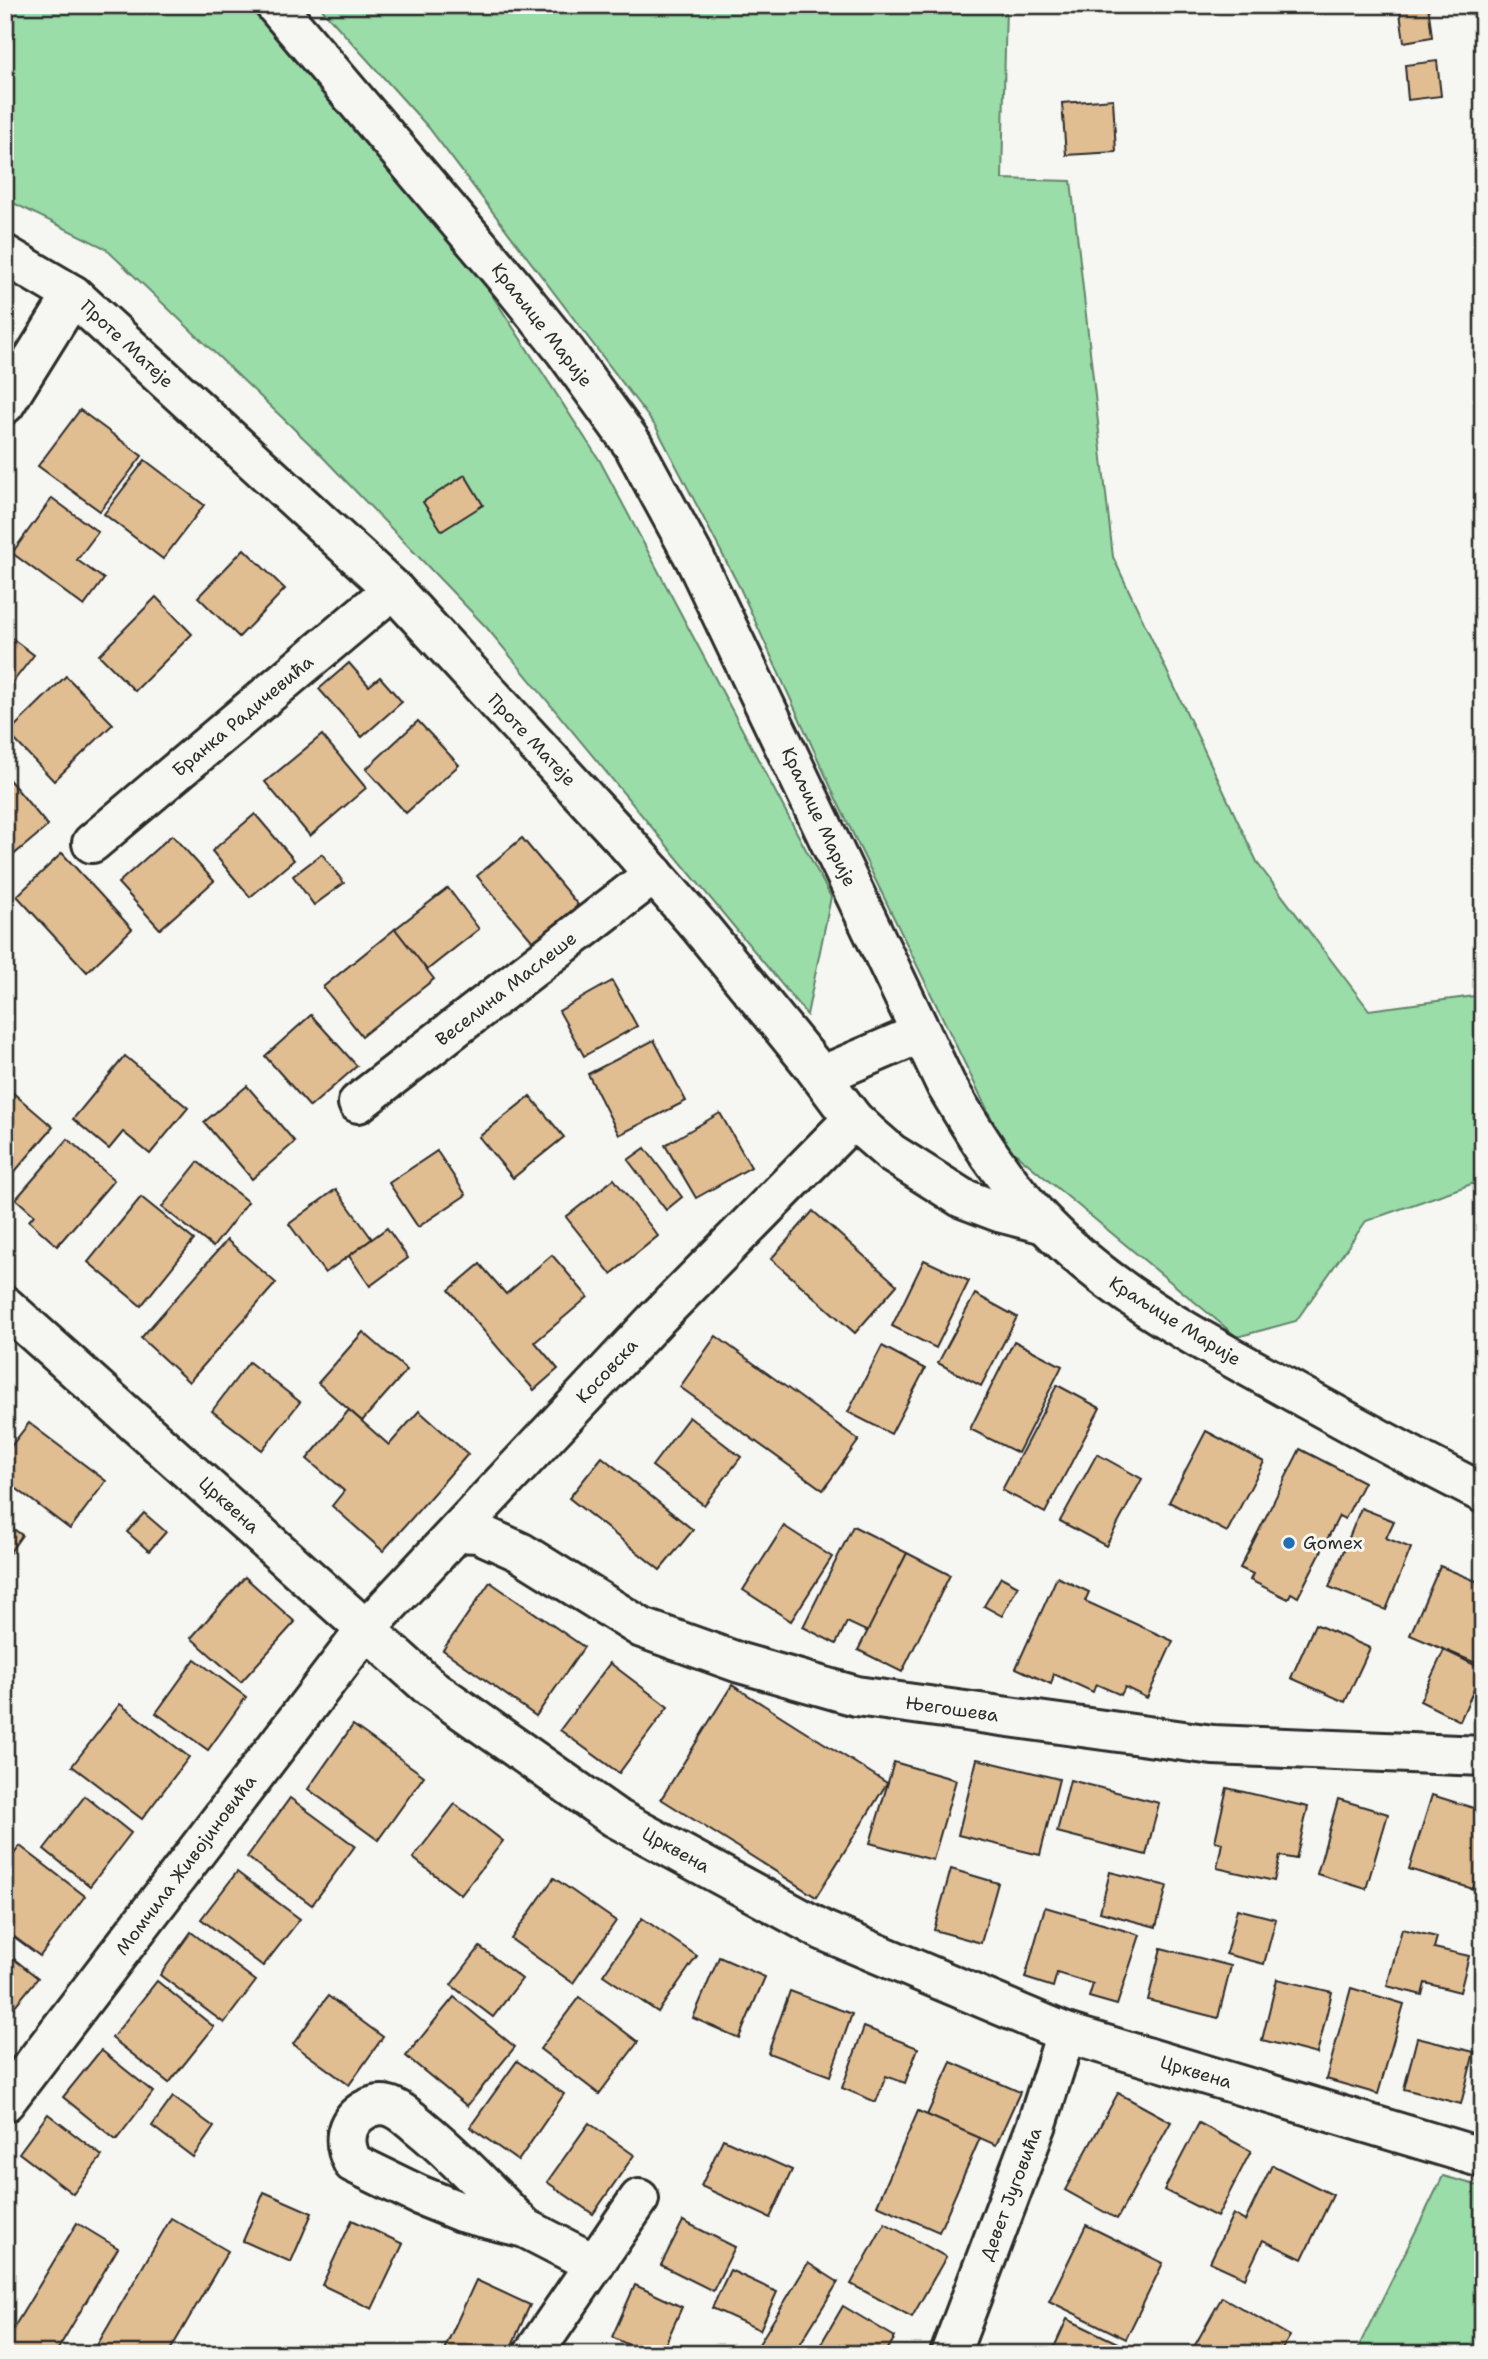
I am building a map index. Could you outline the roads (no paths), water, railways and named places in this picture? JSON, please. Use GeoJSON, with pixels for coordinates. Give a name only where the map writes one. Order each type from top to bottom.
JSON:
{"type":"FeatureCollection","features":[{"type":"Feature","properties":{"kind":"street","name":"Краљице Марије"},"geometry":{"type":"LineString","coordinates":[[275,5],[512,285],[565,351],[633,445],[695,559],[946,1084],[996,1166],[1045,1224],[1093,1268],[1162,1317],[1338,1416],[1483,1493]]}},
{"type":"Feature","properties":{"kind":"street","name":"Проте Матеје"},"geometry":{"type":"LineString","coordinates":[[5,255],[73,295],[393,589],[654,874],[821,1076],[853,1119],[891,1153],[962,1198],[999,1212],[1045,1224]]}},
{"type":"Feature","properties":{"kind":"street"},"geometry":{"type":"LineString","coordinates":[[5,404],[73,295]]}},
{"type":"Feature","properties":{"kind":"street","name":"Бранка Радичевића"},"geometry":{"type":"LineString","coordinates":[[92,843],[393,589]]}},
{"type":"Feature","properties":{"kind":"street","name":"Веселина Маслеше"},"geometry":{"type":"LineString","coordinates":[[358,1103],[654,874]]}},
{"type":"Feature","properties":{"kind":"street"},"geometry":{"type":"LineString","coordinates":[[821,1076],[921,1033]]}},
{"type":"Feature","properties":{"kind":"street","name":"Косовска"},"geometry":{"type":"LineString","coordinates":[[367,1628],[659,1315],[853,1119]]}},
{"type":"Feature","properties":{"kind":"street","name":"Црквена"},"geometry":{"type":"LineString","coordinates":[[11,1323],[367,1628],[431,1688],[614,1817],[824,1931],[1066,2033],[1483,2158]]}},
{"type":"Feature","properties":{"kind":"street","name":"Његошева"},"geometry":{"type":"LineString","coordinates":[[457,1532],[478,1533],[520,1552],[642,1628],[740,1663],[856,1696],[1213,1745],[1483,1756]]}},
{"type":"Feature","properties":{"kind":"street","name":"Момчила Живојиновића"},"geometry":{"type":"LineString","coordinates":[[5,2102],[367,1628]]}},
{"type":"Feature","properties":{"kind":"street","name":"Девет Југовића"},"geometry":{"type":"LineString","coordinates":[[950,2354],[1037,2124],[1066,2033]]}},
{"type":"Feature","properties":{"kind":"street"},"geometry":{"type":"LineString","coordinates":[[533,2354],[639,2199]]}},
{"type":"Feature","properties":{"kind":"street"},"geometry":{"type":"LineString","coordinates":[[525,2228],[595,2264]]}},
{"type":"Feature","properties":{"kind":"place","name":"Gomex"},"geometry":{"type":"Point","coordinates":[1289,1543]}}]}
